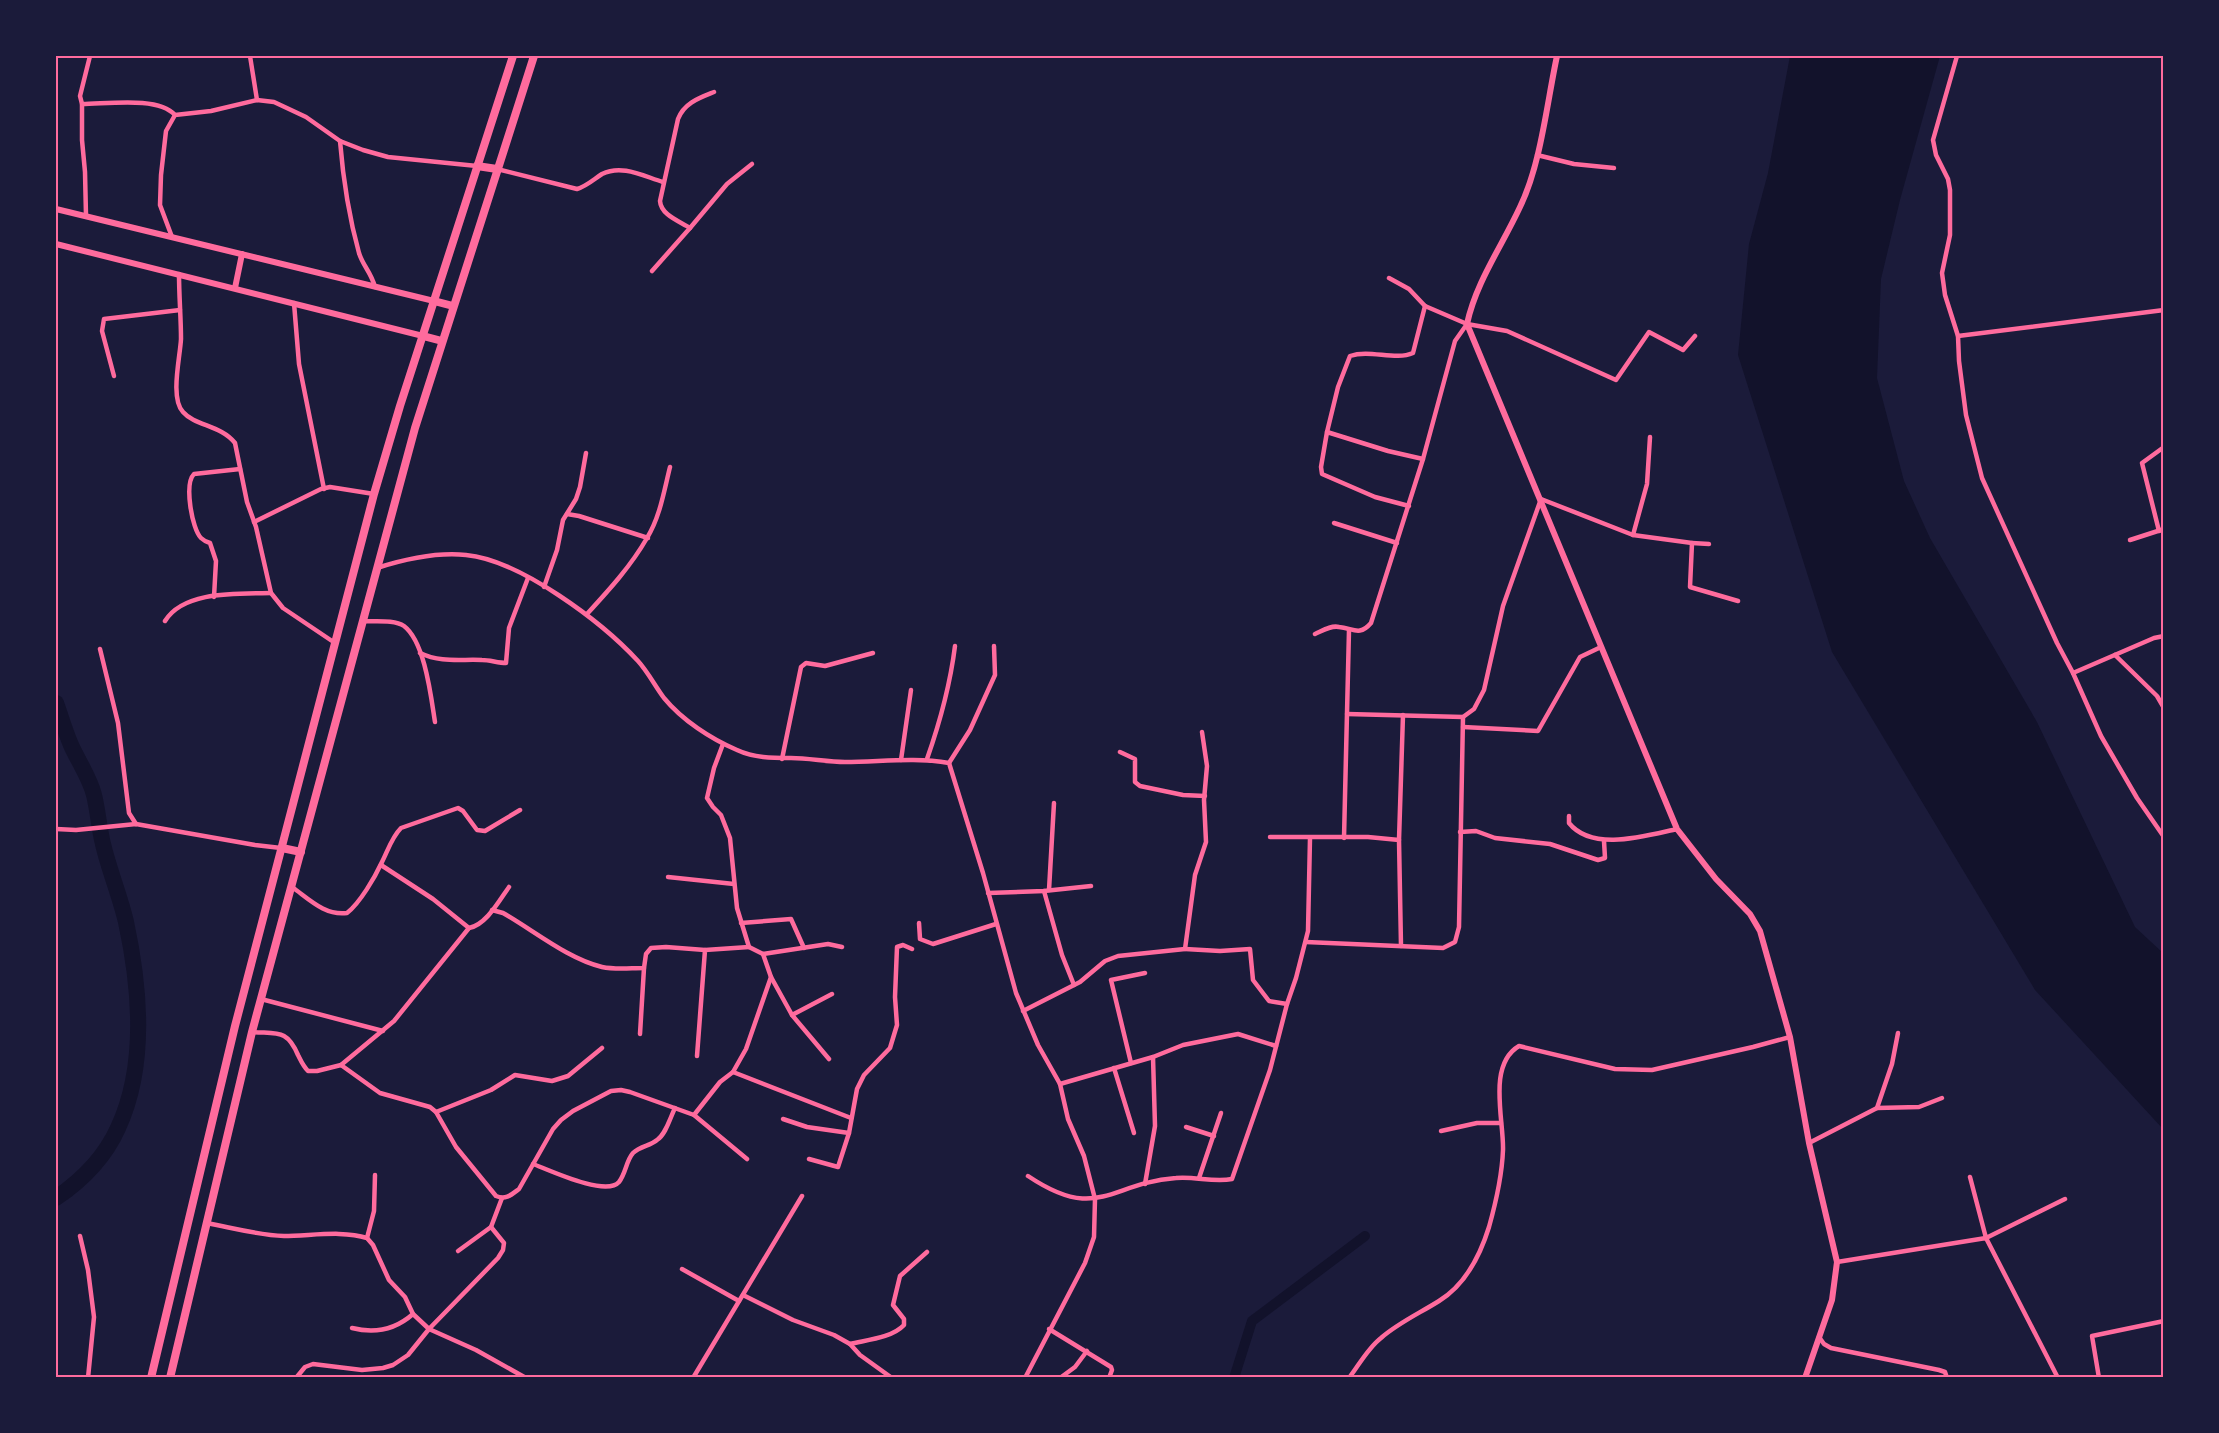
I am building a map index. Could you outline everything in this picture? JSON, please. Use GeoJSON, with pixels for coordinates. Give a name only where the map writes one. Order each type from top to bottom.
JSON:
{"type":"FeatureCollection","features":[{"type":"Feature","properties":{"kind":"main road"},"geometry":{"type":"LineString","coordinates":[[151,1377],[235,1026],[374,494],[513,56]]}},
{"type":"Feature","properties":{"kind":"main road"},"geometry":{"type":"LineString","coordinates":[[170,1377],[252,1032],[414,428],[534,56]]}},
{"type":"Feature","properties":{"kind":"main road"},"geometry":{"type":"LineString","coordinates":[[477,166],[497,169]]}},
{"type":"Feature","properties":{"kind":"main road"},"geometry":{"type":"LineString","coordinates":[[434,301],[453,306]]}},
{"type":"Feature","properties":{"kind":"main road"},"geometry":{"type":"LineString","coordinates":[[423,336],[442,341]]}},
{"type":"Feature","properties":{"kind":"main road"},"geometry":{"type":"LineString","coordinates":[[282,848],[302,852]]}},
{"type":"Feature","properties":{"kind":"street"},"geometry":{"type":"LineString","coordinates":[[86,216],[80,96],[90,56]]}},
{"type":"Feature","properties":{"kind":"street"},"geometry":{"type":"LineString","coordinates":[[250,56],[257,100]]}},
{"type":"Feature","properties":{"kind":"street"},"geometry":{"type":"LineString","coordinates":[[1315,634],[1330,627],[1356,632],[1367,628],[1371,623],[1424,459],[1455,341],[1467,324],[1479,288],[1520,207],[1537,154],[1557,56]]}},
{"type":"Feature","properties":{"kind":"street"},"geometry":{"type":"LineString","coordinates":[[1957,56],[1933,140],[1936,155],[1948,179],[1950,190],[1950,235],[1942,273],[1945,295],[1959,336],[1959,361],[1966,415],[1982,478],[2101,736],[2163,837]]}},
{"type":"Feature","properties":{"kind":"street"},"geometry":{"type":"LineString","coordinates":[[690,228],[660,207],[663,182],[681,110],[686,105],[714,92]]}},
{"type":"Feature","properties":{"kind":"street"},"geometry":{"type":"LineString","coordinates":[[82,104],[149,103],[168,109],[175,115],[211,111],[257,100],[274,102],[294,110],[340,141],[388,157],[477,166]]}},
{"type":"Feature","properties":{"kind":"street"},"geometry":{"type":"LineString","coordinates":[[172,237],[160,205],[166,131],[175,115]]}},
{"type":"Feature","properties":{"kind":"street"},"geometry":{"type":"LineString","coordinates":[[340,141],[354,234],[360,255],[372,274],[375,287]]}},
{"type":"Feature","properties":{"kind":"street"},"geometry":{"type":"LineString","coordinates":[[1537,154],[1574,164],[1614,168]]}},
{"type":"Feature","properties":{"kind":"street"},"geometry":{"type":"LineString","coordinates":[[652,271],[727,184],[752,164]]}},
{"type":"Feature","properties":{"kind":"street"},"geometry":{"type":"LineString","coordinates":[[497,169],[577,189],[609,171],[620,169],[663,182]]}},
{"type":"Feature","properties":{"kind":"street"},"geometry":{"type":"LineString","coordinates":[[56,209],[434,301]]}},
{"type":"Feature","properties":{"kind":"street"},"geometry":{"type":"LineString","coordinates":[[56,244],[423,336]]}},
{"type":"Feature","properties":{"kind":"street"},"geometry":{"type":"LineString","coordinates":[[235,288],[242,254]]}},
{"type":"Feature","properties":{"kind":"street"},"geometry":{"type":"LineString","coordinates":[[179,274],[180,358],[177,379],[180,408],[188,416],[231,438],[238,451],[246,502],[254,522],[271,593],[284,608],[335,643]]}},
{"type":"Feature","properties":{"kind":"street"},"geometry":{"type":"LineString","coordinates":[[1389,278],[1410,289],[1425,306],[1467,324],[1507,331],[1616,380],[1649,332],[1683,350],[1695,336]]}},
{"type":"Feature","properties":{"kind":"street"},"geometry":{"type":"LineString","coordinates":[[294,303],[299,363],[324,489]]}},
{"type":"Feature","properties":{"kind":"street"},"geometry":{"type":"LineString","coordinates":[[1409,506],[1375,497],[1322,474],[1322,459],[1343,371],[1350,356],[1357,353],[1400,355],[1413,353],[1425,306]]}},
{"type":"Feature","properties":{"kind":"street"},"geometry":{"type":"LineString","coordinates":[[114,376],[102,331],[104,318],[180,310]]}},
{"type":"Feature","properties":{"kind":"street"},"geometry":{"type":"LineString","coordinates":[[1959,336],[2163,310]]}},
{"type":"Feature","properties":{"kind":"street"},"geometry":{"type":"LineString","coordinates":[[1467,324],[1677,829],[1716,879],[1750,914],[1760,931],[1790,1037],[1809,1143],[1837,1262],[1832,1300],[1805,1377]]}},
{"type":"Feature","properties":{"kind":"street"},"geometry":{"type":"LineString","coordinates":[[1327,432],[1388,451],[1424,459]]}},
{"type":"Feature","properties":{"kind":"street"},"geometry":{"type":"LineString","coordinates":[[1633,535],[1647,484],[1650,437]]}},
{"type":"Feature","properties":{"kind":"street"},"geometry":{"type":"LineString","coordinates":[[2130,540],[2161,530],[2142,463],[2163,447]]}},
{"type":"Feature","properties":{"kind":"street"},"geometry":{"type":"LineString","coordinates":[[544,587],[557,550],[562,520],[580,487],[586,453]]}},
{"type":"Feature","properties":{"kind":"street"},"geometry":{"type":"LineString","coordinates":[[587,614],[612,586],[648,538],[670,468]]}},
{"type":"Feature","properties":{"kind":"street"},"geometry":{"type":"LineString","coordinates":[[214,597],[216,561],[210,543],[201,538],[199,533],[189,498],[189,482],[194,474],[240,470]]}},
{"type":"Feature","properties":{"kind":"street"},"geometry":{"type":"LineString","coordinates":[[254,522],[324,489],[374,494]]}},
{"type":"Feature","properties":{"kind":"street"},"geometry":{"type":"LineString","coordinates":[[1541,499],[1633,535],[1709,544]]}},
{"type":"Feature","properties":{"kind":"street"},"geometry":{"type":"LineString","coordinates":[[1347,714],[1463,717],[1474,709],[1484,690],[1503,606],[1541,499]]}},
{"type":"Feature","properties":{"kind":"street"},"geometry":{"type":"LineString","coordinates":[[567,514],[648,538]]}},
{"type":"Feature","properties":{"kind":"street"},"geometry":{"type":"LineString","coordinates":[[1334,523],[1397,543]]}},
{"type":"Feature","properties":{"kind":"street"},"geometry":{"type":"LineString","coordinates":[[1692,543],[1690,587],[1738,601]]}},
{"type":"Feature","properties":{"kind":"street"},"geometry":{"type":"LineString","coordinates":[[376,568],[435,555],[468,555],[484,558],[528,578],[587,614],[637,660],[663,697],[677,712],[723,744],[753,756],[841,762],[927,759],[949,762]]}},
{"type":"Feature","properties":{"kind":"street"},"geometry":{"type":"LineString","coordinates":[[420,653],[429,658],[506,663],[509,628],[528,578]]}},
{"type":"Feature","properties":{"kind":"street"},"geometry":{"type":"LineString","coordinates":[[165,621],[186,601],[271,593]]}},
{"type":"Feature","properties":{"kind":"street"},"geometry":{"type":"LineString","coordinates":[[362,621],[397,623],[404,626],[420,653],[427,674],[435,722]]}},
{"type":"Feature","properties":{"kind":"street"},"geometry":{"type":"LineString","coordinates":[[1344,838],[1348,630]]}},
{"type":"Feature","properties":{"kind":"street"},"geometry":{"type":"LineString","coordinates":[[2073,673],[2163,636]]}},
{"type":"Feature","properties":{"kind":"street"},"geometry":{"type":"LineString","coordinates":[[927,759],[950,683],[955,646]]}},
{"type":"Feature","properties":{"kind":"street"},"geometry":{"type":"LineString","coordinates":[[994,646],[995,675],[970,730],[949,762],[1023,1011],[1038,1045],[1060,1084],[1068,1119],[1084,1156],[1095,1199],[1096,1225],[1090,1248],[1077,1279],[1025,1377]]}},
{"type":"Feature","properties":{"kind":"street"},"geometry":{"type":"LineString","coordinates":[[1463,727],[1538,731],[1580,657],[1601,647]]}},
{"type":"Feature","properties":{"kind":"street"},"geometry":{"type":"LineString","coordinates":[[100,649],[118,723],[129,813],[136,824]]}},
{"type":"Feature","properties":{"kind":"street"},"geometry":{"type":"LineString","coordinates":[[782,759],[801,667],[806,663],[833,665],[873,653]]}},
{"type":"Feature","properties":{"kind":"street"},"geometry":{"type":"LineString","coordinates":[[2115,655],[2157,696],[2163,708]]}},
{"type":"Feature","properties":{"kind":"street"},"geometry":{"type":"LineString","coordinates":[[901,760],[911,690]]}},
{"type":"Feature","properties":{"kind":"street"},"geometry":{"type":"LineString","coordinates":[[1401,946],[1399,840],[1403,715]]}},
{"type":"Feature","properties":{"kind":"street"},"geometry":{"type":"LineString","coordinates":[[1306,942],[1443,948],[1455,942],[1459,927],[1463,717]]}},
{"type":"Feature","properties":{"kind":"street"},"geometry":{"type":"LineString","coordinates":[[1185,948],[1195,875],[1206,842],[1207,766],[1202,732]]}},
{"type":"Feature","properties":{"kind":"street"},"geometry":{"type":"LineString","coordinates":[[723,744],[714,768],[707,798],[721,815],[730,838],[737,909],[749,947]]}},
{"type":"Feature","properties":{"kind":"street"},"geometry":{"type":"LineString","coordinates":[[1120,752],[1134,759],[1135,782],[1140,786],[1183,795],[1205,796]]}},
{"type":"Feature","properties":{"kind":"street"},"geometry":{"type":"LineString","coordinates":[[1054,803],[1046,891],[1062,955],[1074,986]]}},
{"type":"Feature","properties":{"kind":"street"},"geometry":{"type":"LineString","coordinates":[[292,887],[327,912],[347,913],[356,904],[381,865],[395,834],[401,828],[458,808],[463,811],[477,830],[485,831],[520,810]]}},
{"type":"Feature","properties":{"kind":"street"},"geometry":{"type":"LineString","coordinates":[[1569,816],[1569,823],[1574,830],[1604,841],[1644,837],[1677,829]]}},
{"type":"Feature","properties":{"kind":"street"},"geometry":{"type":"LineString","coordinates":[[56,829],[76,830],[136,824],[282,848]]}},
{"type":"Feature","properties":{"kind":"street"},"geometry":{"type":"LineString","coordinates":[[1460,832],[1476,831],[1495,838],[1550,844],[1598,860],[1605,858],[1604,841]]}},
{"type":"Feature","properties":{"kind":"street"},"geometry":{"type":"LineString","coordinates":[[1270,837],[1368,837],[1399,840]]}},
{"type":"Feature","properties":{"kind":"street"},"geometry":{"type":"LineString","coordinates":[[1028,1176],[1066,1197],[1095,1199],[1145,1184],[1176,1178],[1223,1181],[1232,1179],[1270,1070],[1306,942],[1310,838]]}},
{"type":"Feature","properties":{"kind":"street"},"geometry":{"type":"LineString","coordinates":[[381,865],[433,899],[468,928]]}},
{"type":"Feature","properties":{"kind":"street"},"geometry":{"type":"LineString","coordinates":[[668,877],[734,884]]}},
{"type":"Feature","properties":{"kind":"street"},"geometry":{"type":"LineString","coordinates":[[987,893],[1046,891],[1091,886]]}},
{"type":"Feature","properties":{"kind":"street"},"geometry":{"type":"LineString","coordinates":[[252,1032],[279,1034],[290,1039],[308,1071],[341,1065],[383,1031],[405,1008],[468,928],[476,926],[492,910],[509,887]]}},
{"type":"Feature","properties":{"kind":"street"},"geometry":{"type":"LineString","coordinates":[[492,910],[503,913],[587,962],[615,969],[644,968]]}},
{"type":"Feature","properties":{"kind":"street"},"geometry":{"type":"LineString","coordinates":[[741,923],[790,919],[804,948]]}},
{"type":"Feature","properties":{"kind":"street"},"geometry":{"type":"LineString","coordinates":[[919,923],[920,939],[933,944],[996,924]]}},
{"type":"Feature","properties":{"kind":"street"},"geometry":{"type":"LineString","coordinates":[[640,1034],[644,968],[646,954],[651,948],[705,950],[749,947],[763,954],[828,944],[842,947]]}},
{"type":"Feature","properties":{"kind":"street"},"geometry":{"type":"LineString","coordinates":[[809,1160],[838,1167],[849,1133],[858,1089],[864,1075],[890,1048],[897,1025],[895,997],[897,947],[903,945],[912,949]]}},
{"type":"Feature","properties":{"kind":"street"},"geometry":{"type":"LineString","coordinates":[[1023,1011],[1074,986],[1105,961],[1118,956],[1185,948],[1220,951],[1250,949],[1253,980],[1269,1001],[1287,1004]]}},
{"type":"Feature","properties":{"kind":"street"},"geometry":{"type":"LineString","coordinates":[[697,1056],[705,950]]}},
{"type":"Feature","properties":{"kind":"street"},"geometry":{"type":"LineString","coordinates":[[763,954],[771,977],[792,1015],[829,1059]]}},
{"type":"Feature","properties":{"kind":"street"},"geometry":{"type":"LineString","coordinates":[[1131,1063],[1111,980],[1145,973]]}},
{"type":"Feature","properties":{"kind":"street"},"geometry":{"type":"LineString","coordinates":[[694,1115],[720,1082],[733,1072],[746,1049],[771,977]]}},
{"type":"Feature","properties":{"kind":"street"},"geometry":{"type":"LineString","coordinates":[[792,1015],[832,994]]}},
{"type":"Feature","properties":{"kind":"street"},"geometry":{"type":"LineString","coordinates":[[261,999],[383,1031]]}},
{"type":"Feature","properties":{"kind":"street"},"geometry":{"type":"LineString","coordinates":[[1877,1108],[1892,1064],[1898,1033]]}},
{"type":"Feature","properties":{"kind":"street"},"geometry":{"type":"LineString","coordinates":[[1060,1084],[1153,1057],[1183,1045],[1238,1034],[1276,1046]]}},
{"type":"Feature","properties":{"kind":"street"},"geometry":{"type":"LineString","coordinates":[[1349,1377],[1380,1338],[1460,1285],[1477,1258],[1488,1229],[1497,1193],[1503,1149],[1499,1100],[1501,1074],[1512,1050],[1519,1046],[1615,1069],[1652,1070],[1790,1037]]}},
{"type":"Feature","properties":{"kind":"street"},"geometry":{"type":"LineString","coordinates":[[436,1112],[491,1090],[515,1075],[552,1081],[568,1076],[602,1048]]}},
{"type":"Feature","properties":{"kind":"street"},"geometry":{"type":"LineString","coordinates":[[1145,1184],[1155,1126],[1153,1057]]}},
{"type":"Feature","properties":{"kind":"street"},"geometry":{"type":"LineString","coordinates":[[341,1065],[380,1093],[430,1107],[436,1112],[456,1147],[496,1196],[502,1198],[511,1196],[519,1189],[553,1129],[561,1120],[611,1091],[630,1092],[666,1103],[694,1115],[747,1159]]}},
{"type":"Feature","properties":{"kind":"street"},"geometry":{"type":"LineString","coordinates":[[1114,1068],[1134,1133]]}},
{"type":"Feature","properties":{"kind":"street"},"geometry":{"type":"LineString","coordinates":[[733,1072],[851,1118]]}},
{"type":"Feature","properties":{"kind":"street"},"geometry":{"type":"LineString","coordinates":[[1809,1143],[1877,1108],[1920,1107],[1942,1098]]}},
{"type":"Feature","properties":{"kind":"street"},"geometry":{"type":"LineString","coordinates":[[533,1164],[602,1188],[611,1187],[618,1183],[635,1151],[660,1139],[675,1108]]}},
{"type":"Feature","properties":{"kind":"street"},"geometry":{"type":"LineString","coordinates":[[1199,1178],[1221,1113]]}},
{"type":"Feature","properties":{"kind":"street"},"geometry":{"type":"LineString","coordinates":[[783,1119],[807,1127],[849,1133]]}},
{"type":"Feature","properties":{"kind":"street"},"geometry":{"type":"LineString","coordinates":[[1441,1131],[1477,1123],[1501,1123]]}},
{"type":"Feature","properties":{"kind":"street"},"geometry":{"type":"LineString","coordinates":[[1186,1126],[1214,1136]]}},
{"type":"Feature","properties":{"kind":"street"},"geometry":{"type":"LineString","coordinates":[[367,1238],[374,1211],[375,1175]]}},
{"type":"Feature","properties":{"kind":"street"},"geometry":{"type":"LineString","coordinates":[[1970,1177],[1986,1238],[2058,1377]]}},
{"type":"Feature","properties":{"kind":"street"},"geometry":{"type":"LineString","coordinates":[[693,1377],[801,1196]]}},
{"type":"Feature","properties":{"kind":"street"},"geometry":{"type":"LineString","coordinates":[[458,1251],[491,1227],[502,1198]]}},
{"type":"Feature","properties":{"kind":"street"},"geometry":{"type":"LineString","coordinates":[[1837,1262],[1986,1238],[2065,1199]]}},
{"type":"Feature","properties":{"kind":"street"},"geometry":{"type":"LineString","coordinates":[[207,1223],[259,1234],[309,1236],[350,1234],[367,1238],[373,1245],[383,1270],[405,1297],[413,1314],[429,1329],[476,1350],[526,1377]]}},
{"type":"Feature","properties":{"kind":"street"},"geometry":{"type":"LineString","coordinates":[[296,1377],[305,1367],[313,1364],[362,1370],[393,1365],[408,1355],[429,1329],[498,1258],[504,1243],[491,1227]]}},
{"type":"Feature","properties":{"kind":"street"},"geometry":{"type":"LineString","coordinates":[[80,1236],[88,1270],[94,1317],[88,1377]]}},
{"type":"Feature","properties":{"kind":"street"},"geometry":{"type":"LineString","coordinates":[[850,1344],[902,1328],[904,1319],[892,1305],[899,1279],[927,1252]]}},
{"type":"Feature","properties":{"kind":"street"},"geometry":{"type":"LineString","coordinates":[[682,1269],[739,1301]]}},
{"type":"Feature","properties":{"kind":"street"},"geometry":{"type":"LineString","coordinates":[[743,1295],[793,1320],[834,1335],[850,1344],[860,1355],[892,1377]]}},
{"type":"Feature","properties":{"kind":"street"},"geometry":{"type":"LineString","coordinates":[[352,1328],[367,1331],[386,1329],[413,1314]]}},
{"type":"Feature","properties":{"kind":"street"},"geometry":{"type":"LineString","coordinates":[[2099,1377],[2092,1336],[2163,1321]]}},
{"type":"Feature","properties":{"kind":"street"},"geometry":{"type":"LineString","coordinates":[[1049,1329],[1111,1367],[1109,1377]]}},
{"type":"Feature","properties":{"kind":"street"},"geometry":{"type":"LineString","coordinates":[[1819,1337],[1831,1348],[1939,1370],[1945,1372],[1947,1377]]}},
{"type":"Feature","properties":{"kind":"street"},"geometry":{"type":"LineString","coordinates":[[1060,1377],[1075,1367],[1087,1351]]}},
{"type":"Feature","properties":{"kind":"shaded area"},"geometry":{"type":"Polygon","coordinates":[[[1790,56],[1940,56],[1900,200],[1881,279],[1877,378],[1904,481],[1930,538],[2037,722],[2135,927],[2163,953],[2163,1129],[2035,990],[1832,652],[1738,355],[1749,244],[1768,173],[1790,56]]]}},
{"type":"Feature","properties":{"kind":"waterway"},"geometry":{"type":"LineString","coordinates":[[56,703],[71,745],[94,795],[108,864],[124,912],[135,973],[138,1026],[133,1079],[127,1104],[113,1139],[92,1168],[56,1198]]}},
{"type":"Feature","properties":{"kind":"waterway"},"geometry":{"type":"LineString","coordinates":[[1234,1378],[1252,1321],[1365,1236]]}}]}
